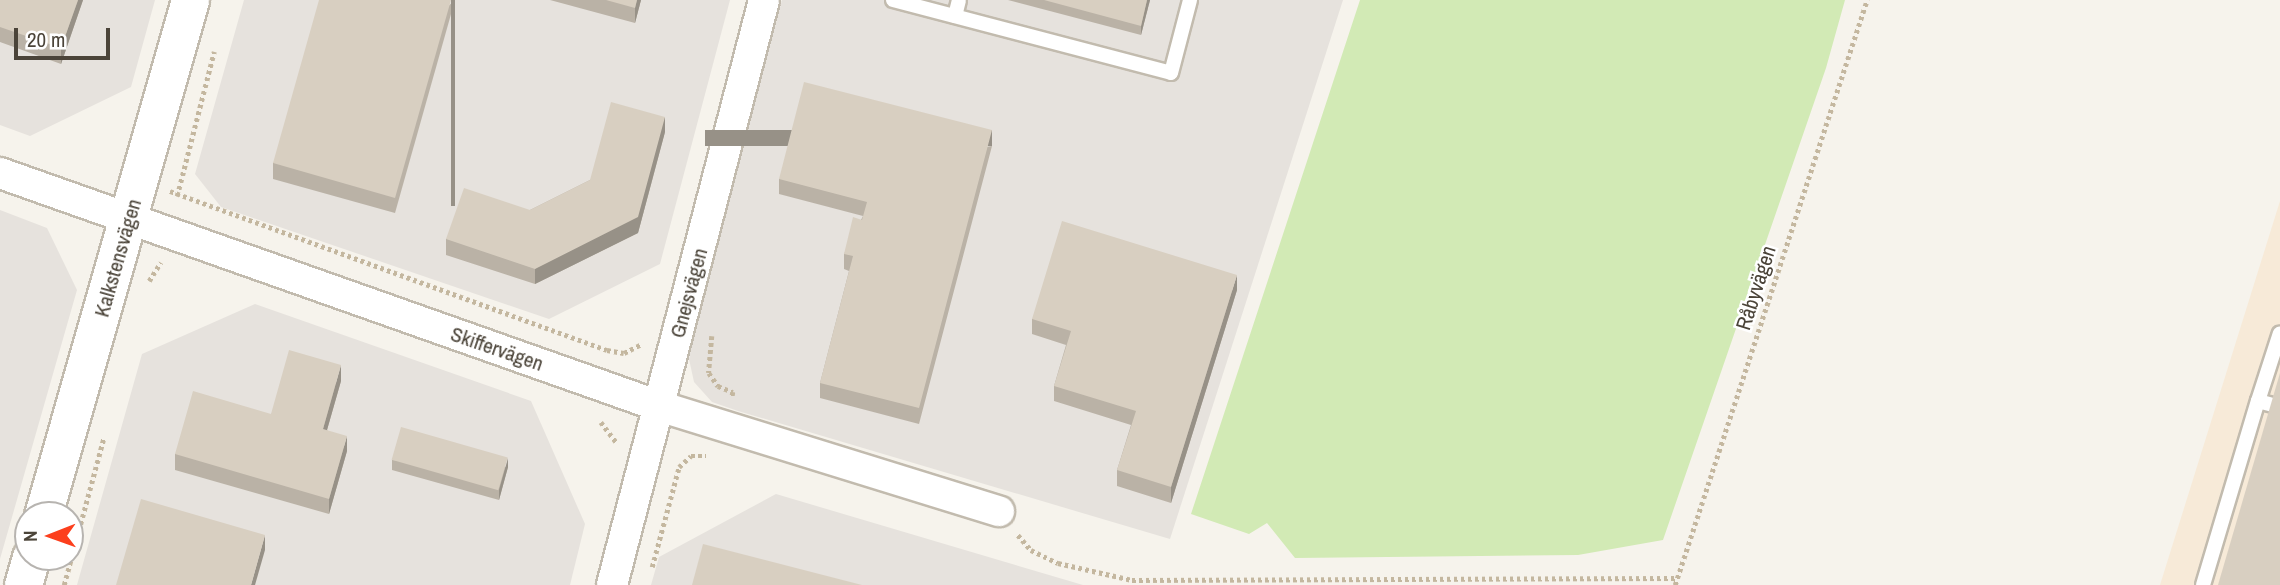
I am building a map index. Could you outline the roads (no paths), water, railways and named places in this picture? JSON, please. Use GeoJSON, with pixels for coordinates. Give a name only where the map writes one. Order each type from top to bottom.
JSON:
{"type":"FeatureCollection","features":[{"type":"Feature","properties":{"kind":"street","name":"Kalkstensvägen"},"geometry":{"type":"LineString","coordinates":[[47,501],[190,0]]}},
{"type":"Feature","properties":{"kind":"street","name":"Gnejsvägen"},"geometry":{"type":"LineString","coordinates":[[612,585],[764,0]]}},
{"type":"Feature","properties":{"kind":"street","name":"Skiffervägen"},"geometry":{"type":"LineString","coordinates":[[0,173],[659,406],[999,511]]}},
{"type":"Feature","properties":{"kind":"lane"},"geometry":{"type":"LineString","coordinates":[[893,0],[1171,73],[1190,0]]}},
{"type":"Feature","properties":{"kind":"lane"},"geometry":{"type":"LineString","coordinates":[[955,16],[959,0]]}},
{"type":"Feature","properties":{"kind":"lane"},"geometry":{"type":"LineString","coordinates":[[2203,585],[2280,333]]}},
{"type":"Feature","properties":{"kind":"lane"},"geometry":{"type":"LineString","coordinates":[[2258,401],[2280,407]]}}]}
